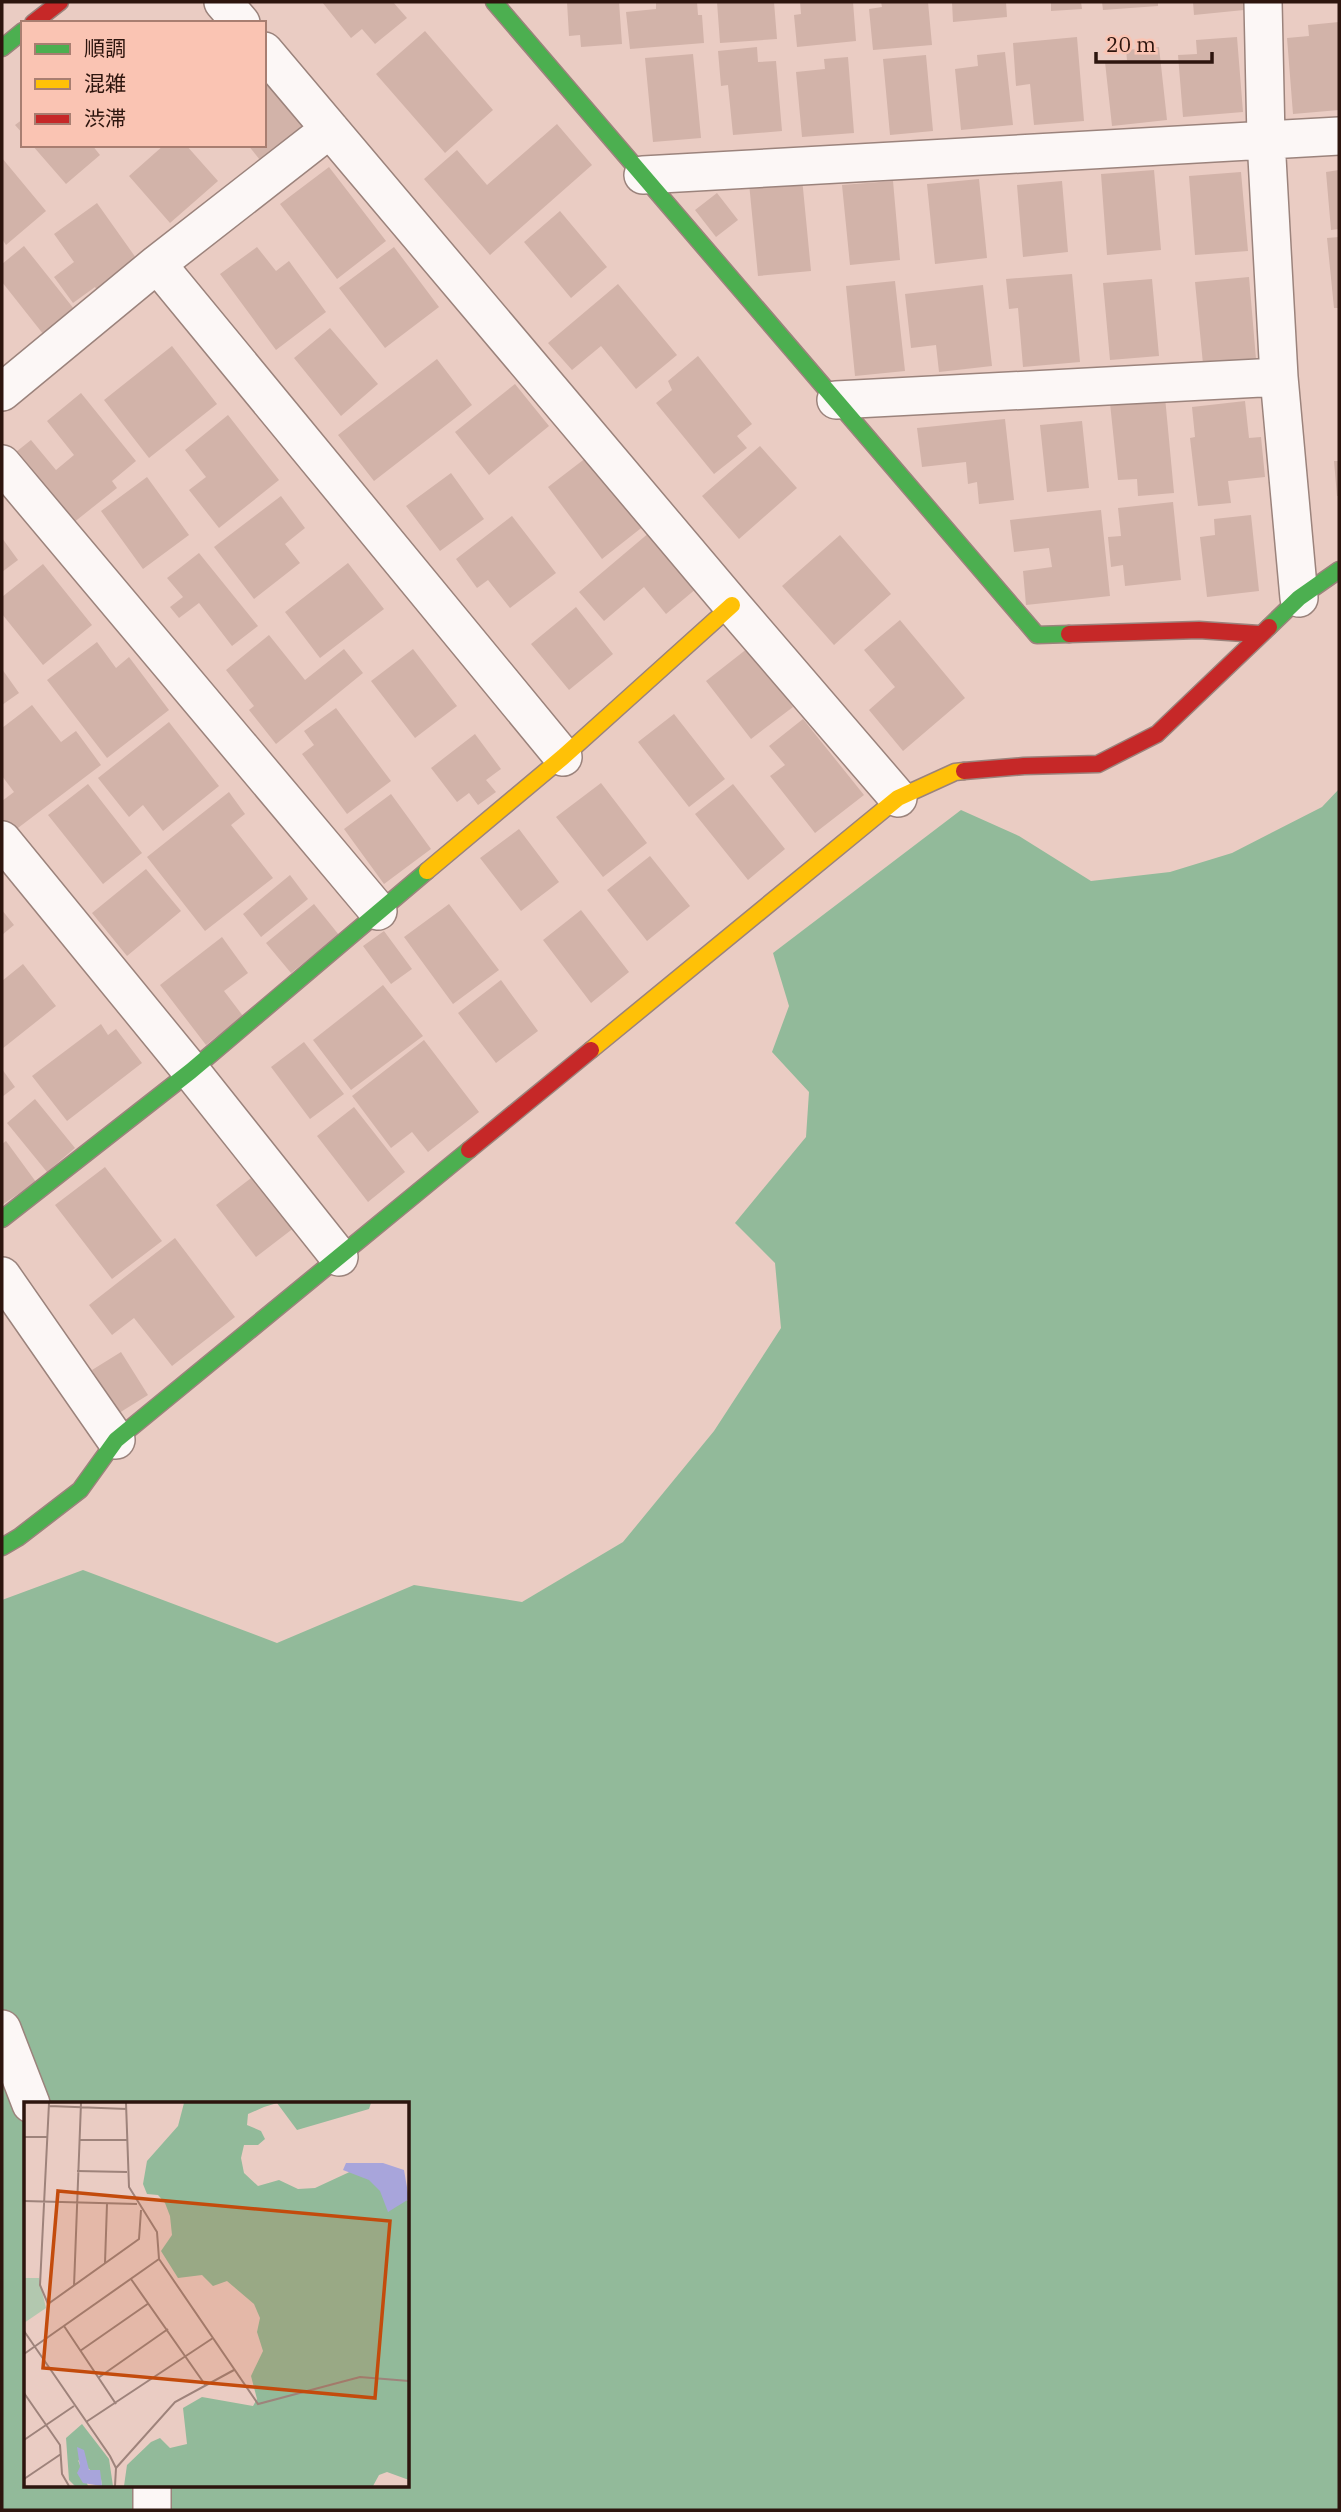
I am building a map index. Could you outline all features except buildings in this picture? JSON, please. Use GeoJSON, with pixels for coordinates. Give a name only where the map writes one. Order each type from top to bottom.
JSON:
{"type":"FeatureCollection","features":[{"type":"Feature","properties":{"kind":"street"},"geometry":{"type":"LineString","coordinates":[[36,21],[60,2]]}},
{"type":"Feature","properties":{"kind":"street"},"geometry":{"type":"LineString","coordinates":[[223,2],[239,21]]}},
{"type":"Feature","properties":{"kind":"street"},"geometry":{"type":"LineString","coordinates":[[494,2],[1037,635],[1199,630],[1259,634]]}},
{"type":"Feature","properties":{"kind":"street"},"geometry":{"type":"LineString","coordinates":[[1263,2],[1266,139],[1279,377],[1299,598]]}},
{"type":"Feature","properties":{"kind":"street"},"geometry":{"type":"LineString","coordinates":[[2,48],[21,33]]}},
{"type":"Feature","properties":{"kind":"street"},"geometry":{"type":"LineString","coordinates":[[266,53],[898,799]]}},
{"type":"Feature","properties":{"kind":"street"},"geometry":{"type":"LineString","coordinates":[[2,392],[157,264],[330,129]]}},
{"type":"Feature","properties":{"kind":"street"},"geometry":{"type":"LineString","coordinates":[[643,176],[1339,136]]}},
{"type":"Feature","properties":{"kind":"street"},"geometry":{"type":"LineString","coordinates":[[157,264],[563,757]]}},
{"type":"Feature","properties":{"kind":"street"},"geometry":{"type":"LineString","coordinates":[[836,400],[1279,377]]}},
{"type":"Feature","properties":{"kind":"street"},"geometry":{"type":"LineString","coordinates":[[2,464],[378,911]]}},
{"type":"Feature","properties":{"kind":"street"},"geometry":{"type":"LineString","coordinates":[[2,1547],[80,1490],[117,1440],[898,799],[955,772],[1024,766],[1098,764],[1157,734],[1259,634],[1299,598],[1339,570]]}},
{"type":"Feature","properties":{"kind":"street"},"geometry":{"type":"LineString","coordinates":[[2,1219],[191,1071],[563,757],[732,605]]}},
{"type":"Feature","properties":{"kind":"street"},"geometry":{"type":"LineString","coordinates":[[2,840],[339,1257]]}},
{"type":"Feature","properties":{"kind":"street"},"geometry":{"type":"LineString","coordinates":[[2,1276],[117,1440]]}},
{"type":"Feature","properties":{"kind":"street"},"geometry":{"type":"LineString","coordinates":[[2,2029],[30,2102]]}},
{"type":"Feature","properties":{"kind":"street"},"geometry":{"type":"LineString","coordinates":[[152,2488],[152,2510]]}},
{"type":"Feature","properties":{"kind":"green space"},"geometry":{"type":"Polygon","coordinates":[[[1339,789],[1339,2510],[2,2510],[2,1600],[83,1570],[277,1643],[414,1585],[522,1602],[623,1542],[714,1431],[781,1328],[775,1263],[735,1223],[806,1137],[809,1092],[772,1052],[789,1006],[773,953],[961,810],[1019,836],[1091,881],[1170,872],[1232,853],[1322,807],[1339,789]]]}},
{"type":"Feature","properties":{"kind":"traffic: fast"},"geometry":{"type":"LineString","coordinates":[[494,2],[1037,635],[1069,634]]}},
{"type":"Feature","properties":{"kind":"traffic: fast"},"geometry":{"type":"LineString","coordinates":[[2,48],[21,33]]}},
{"type":"Feature","properties":{"kind":"traffic: fast"},"geometry":{"type":"LineString","coordinates":[[1269,627],[1299,598],[1339,570]]}},
{"type":"Feature","properties":{"kind":"traffic: fast"},"geometry":{"type":"LineString","coordinates":[[2,1219],[191,1071],[427,871]]}},
{"type":"Feature","properties":{"kind":"traffic: fast"},"geometry":{"type":"LineString","coordinates":[[2,1547],[80,1490],[116,1440],[469,1150]]}},
{"type":"Feature","properties":{"kind":"traffic: slow"},"geometry":{"type":"LineString","coordinates":[[427,871],[563,757],[732,605]]}},
{"type":"Feature","properties":{"kind":"traffic: slow"},"geometry":{"type":"LineString","coordinates":[[591,1050],[898,798],[955,772],[964,771]]}},
{"type":"Feature","properties":{"kind":"traffic: jam"},"geometry":{"type":"LineString","coordinates":[[36,21],[60,2]]}},
{"type":"Feature","properties":{"kind":"traffic: jam"},"geometry":{"type":"LineString","coordinates":[[964,771],[1098,764],[1157,734],[1269,627]]}},
{"type":"Feature","properties":{"kind":"traffic: jam"},"geometry":{"type":"LineString","coordinates":[[1069,634],[1199,630],[1259,634]]}},
{"type":"Feature","properties":{"kind":"traffic: jam"},"geometry":{"type":"LineString","coordinates":[[469,1150],[591,1050]]}}]}
